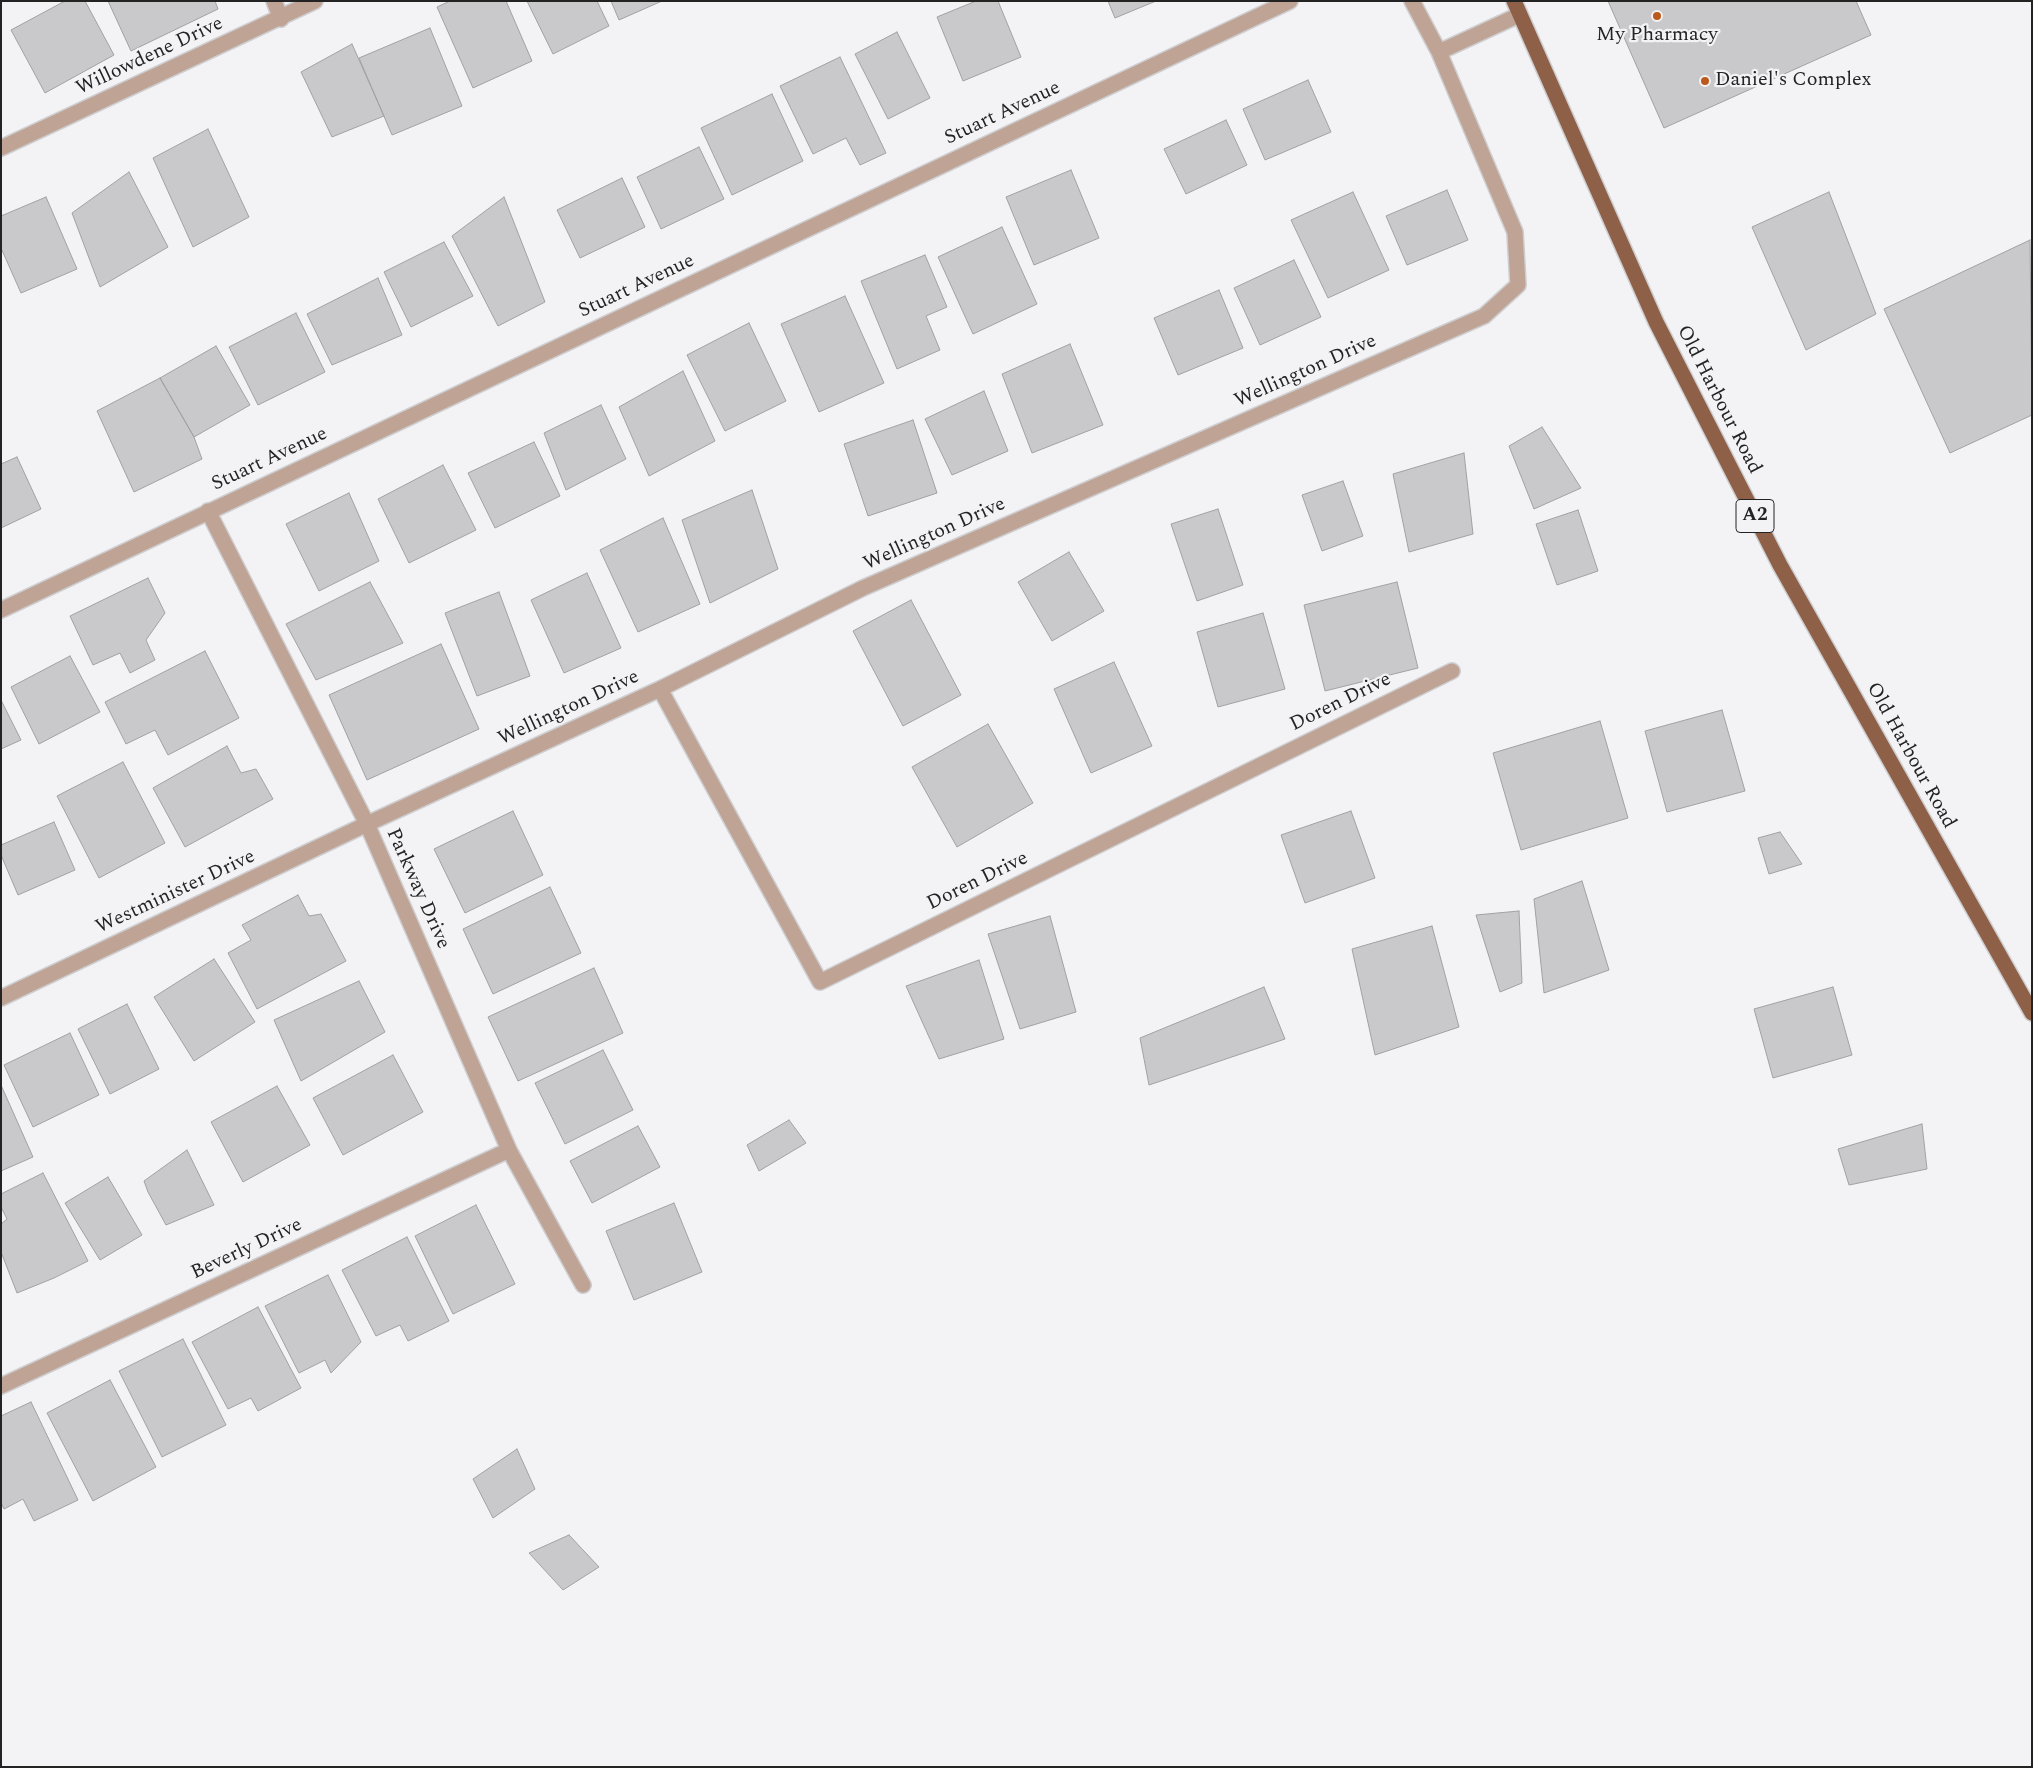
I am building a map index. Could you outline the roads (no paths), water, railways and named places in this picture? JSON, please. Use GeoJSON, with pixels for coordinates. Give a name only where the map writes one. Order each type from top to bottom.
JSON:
{"type":"FeatureCollection","features":[{"type":"Feature","properties":{"kind":"main road","name":"Old Harbour Road"},"geometry":{"type":"LineString","coordinates":[[1516,8],[1656,322],[1758,522],[2032,1013]]}},
{"type":"Feature","properties":{"kind":"street"},"geometry":{"type":"LineString","coordinates":[[274,1],[281,19]]}},
{"type":"Feature","properties":{"kind":"street","name":"Willowdene Drive"},"geometry":{"type":"LineString","coordinates":[[1,148],[281,19],[316,1]]}},
{"type":"Feature","properties":{"kind":"street","name":"Stuart Avenue"},"geometry":{"type":"LineString","coordinates":[[1,610],[1290,1]]}},
{"type":"Feature","properties":{"kind":"street"},"geometry":{"type":"LineString","coordinates":[[1412,1],[1439,52],[1516,8]]}},
{"type":"Feature","properties":{"kind":"street","name":"Wellington Drive"},"geometry":{"type":"LineString","coordinates":[[367,824],[660,689],[863,588],[1484,316],[1518,285],[1515,232],[1439,52]]}},
{"type":"Feature","properties":{"kind":"street","name":"Parkway Drive"},"geometry":{"type":"LineString","coordinates":[[208,512],[367,824],[509,1150],[583,1285]]}},
{"type":"Feature","properties":{"kind":"street","name":"Doren Drive"},"geometry":{"type":"LineString","coordinates":[[660,689],[820,982],[1452,670]]}},
{"type":"Feature","properties":{"kind":"street","name":"Westminister Drive"},"geometry":{"type":"LineString","coordinates":[[1,998],[367,824]]}},
{"type":"Feature","properties":{"kind":"street","name":"Beverly Drive"},"geometry":{"type":"LineString","coordinates":[[1,1386],[509,1150]]}},
{"type":"Feature","properties":{"kind":"place","name":"My Pharmacy"},"geometry":{"type":"Point","coordinates":[1657,16]}},
{"type":"Feature","properties":{"kind":"place","name":"Daniel's Complex"},"geometry":{"type":"Point","coordinates":[1705,81]}}]}
